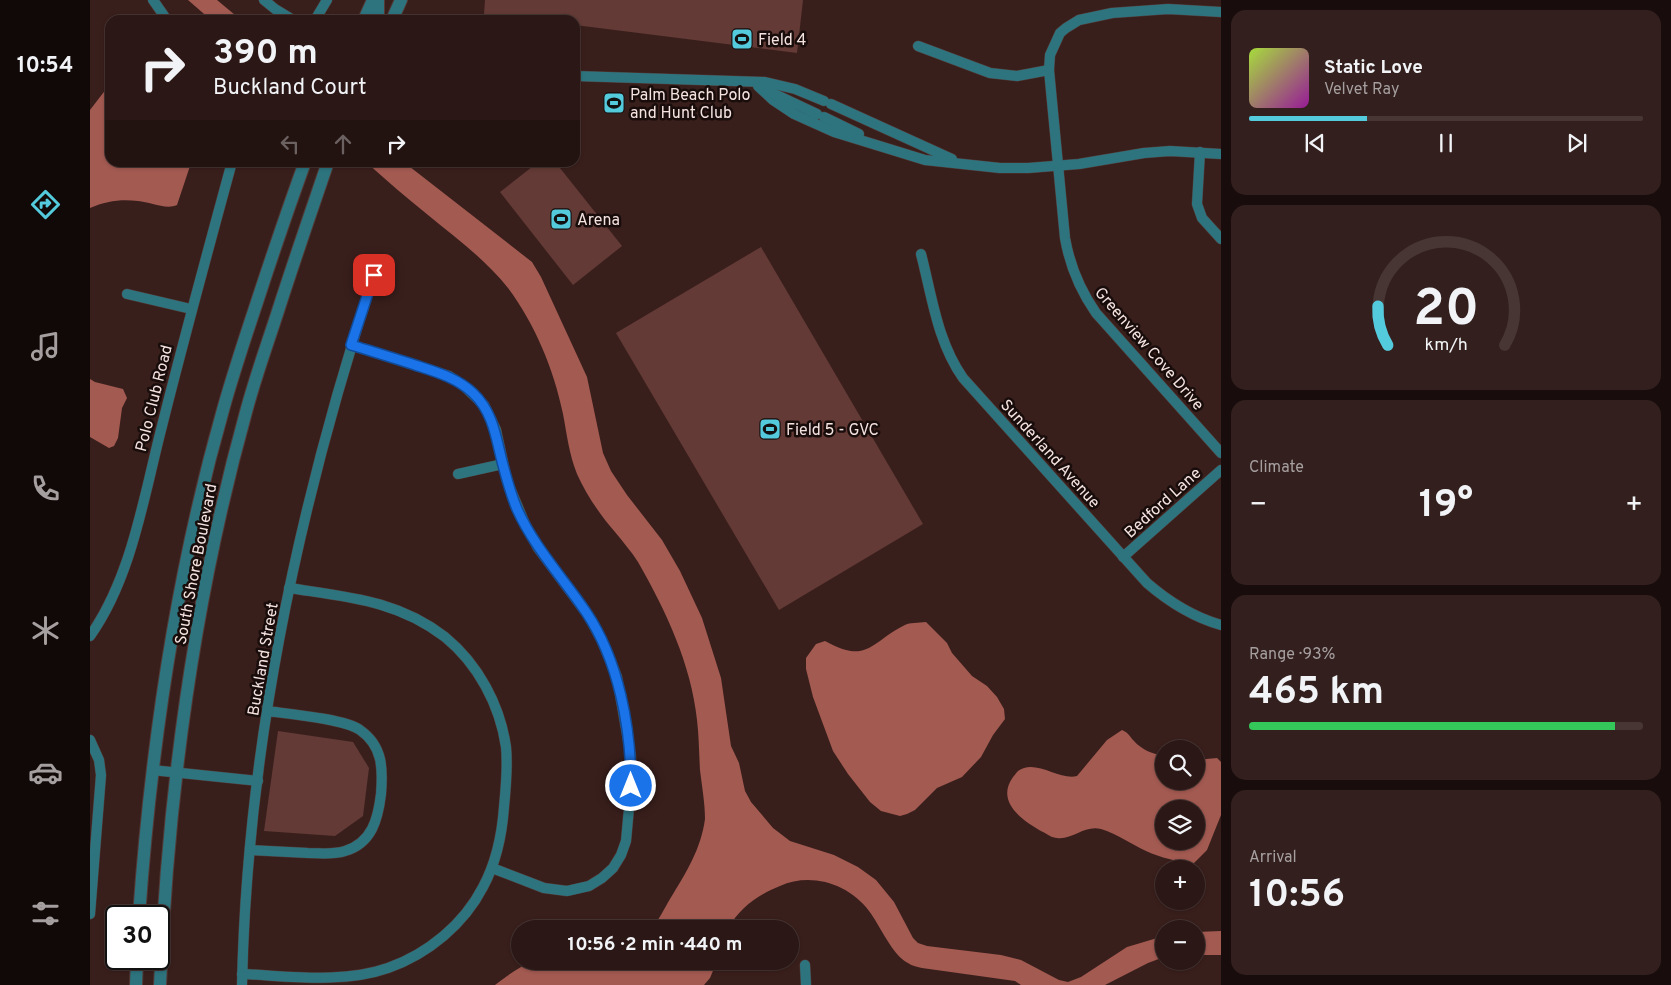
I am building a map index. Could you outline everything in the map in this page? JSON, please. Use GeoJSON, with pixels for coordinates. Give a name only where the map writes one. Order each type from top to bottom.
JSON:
{"type":"FeatureCollection","features":[{"type":"Feature","properties":{"kind":"street"},"geometry":{"type":"LineString","coordinates":[[153,0],[164,15]]}},
{"type":"Feature","properties":{"kind":"street"},"geometry":{"type":"LineString","coordinates":[[264,0],[285,15]]}},
{"type":"Feature","properties":{"kind":"street"},"geometry":{"type":"LineString","coordinates":[[318,15],[327,0]]}},
{"type":"Feature","properties":{"kind":"street"},"geometry":{"type":"LineString","coordinates":[[366,15],[373,0]]}},
{"type":"Feature","properties":{"kind":"street"},"geometry":{"type":"LineString","coordinates":[[378,0],[378,15]]}},
{"type":"Feature","properties":{"kind":"street"},"geometry":{"type":"LineString","coordinates":[[394,15],[401,0]]}},
{"type":"Feature","properties":{"kind":"street"},"geometry":{"type":"LineString","coordinates":[[918,46],[990,73],[1017,76],[1048,70],[1050,55],[1060,34],[1079,20],[1112,13],[1144,10],[1168,9],[1221,12]]}},
{"type":"Feature","properties":{"kind":"street","name":"Greenview Cove Drive"},"geometry":{"type":"LineString","coordinates":[[1048,70],[1065,238],[1069,258],[1084,296],[1096,313],[1221,453]]}},
{"type":"Feature","properties":{"kind":"street"},"geometry":{"type":"LineString","coordinates":[[580,76],[765,82],[795,89],[828,102],[957,162]]}},
{"type":"Feature","properties":{"kind":"street"},"geometry":{"type":"LineString","coordinates":[[742,82],[770,90],[888,149]]}},
{"type":"Feature","properties":{"kind":"street"},"geometry":{"type":"LineString","coordinates":[[758,86],[773,100],[794,114],[834,132],[925,160],[1000,168],[1028,168],[1058,167],[1144,153],[1200,152],[1221,154]]}},
{"type":"Feature","properties":{"kind":"street"},"geometry":{"type":"LineString","coordinates":[[1200,152],[1196,204],[1202,218],[1221,240]]}},
{"type":"Feature","properties":{"kind":"street","name":"Polo Club Road"},"geometry":{"type":"LineString","coordinates":[[90,636],[111,600],[128,558],[191,310],[231,167]]}},
{"type":"Feature","properties":{"kind":"street","name":"South Shore Boulevard"},"geometry":{"type":"LineString","coordinates":[[141,905],[152,770],[178,606],[208,467],[229,387],[303,167]]}},
{"type":"Feature","properties":{"kind":"street","name":"South Shore Boulevard"},"geometry":{"type":"LineString","coordinates":[[160,985],[166,869],[176,773],[195,643],[207,578],[227,486],[253,388],[326,167]]}},
{"type":"Feature","properties":{"kind":"street","name":"Sunderland Avenue"},"geometry":{"type":"LineString","coordinates":[[922,254],[940,333],[953,364],[963,378],[1147,583],[1176,606],[1196,617],[1221,626]]}},
{"type":"Feature","properties":{"kind":"street","name":"Buckland Street"},"geometry":{"type":"LineString","coordinates":[[242,980],[250,850],[258,781],[267,711],[289,588],[321,449],[351,345],[374,275]]}},
{"type":"Feature","properties":{"kind":"street"},"geometry":{"type":"LineString","coordinates":[[128,294],[191,310]]}},
{"type":"Feature","properties":{"kind":"street"},"geometry":{"type":"LineString","coordinates":[[351,345],[449,376],[475,394],[491,417],[496,430],[510,490],[525,524],[538,548],[588,615],[610,658],[617,677],[631,757],[631,786],[627,833],[621,855],[613,868],[596,882],[574,890],[552,890],[492,868]]}},
{"type":"Feature","properties":{"kind":"street"},"geometry":{"type":"LineString","coordinates":[[458,474],[503,464]]}},
{"type":"Feature","properties":{"kind":"street","name":"Bedford Lane"},"geometry":{"type":"LineString","coordinates":[[1123,557],[1221,470]]}},
{"type":"Feature","properties":{"kind":"street"},"geometry":{"type":"LineString","coordinates":[[242,980],[331,978],[367,980],[410,959],[447,934],[476,900],[492,868],[502,828],[507,770],[506,748],[494,704],[472,666],[446,639],[428,625],[409,614],[367,600],[289,588]]}},
{"type":"Feature","properties":{"kind":"street"},"geometry":{"type":"LineString","coordinates":[[250,850],[329,854],[344,852],[358,845],[370,834],[379,812],[383,767],[379,752],[371,739],[360,729],[345,723],[267,711]]}},
{"type":"Feature","properties":{"kind":"street"},"geometry":{"type":"LineString","coordinates":[[90,740],[99,760],[101,775],[90,914]]}},
{"type":"Feature","properties":{"kind":"street"},"geometry":{"type":"LineString","coordinates":[[152,770],[258,781]]}},
{"type":"Feature","properties":{"kind":"street"},"geometry":{"type":"LineString","coordinates":[[805,965],[806,985]]}},
{"type":"Feature","properties":{"kind":"street"},"geometry":{"type":"LineString","coordinates":[[136,985],[137,970]]}},
{"type":"Feature","properties":{"kind":"shaded area"},"geometry":{"type":"Polygon","coordinates":[[[188,0],[217,0],[235,15],[205,15],[188,0]]]}},
{"type":"Feature","properties":{"kind":"shaded area","name":"Field 4"},"geometry":{"type":"Polygon","coordinates":[[[485,0],[803,0],[797,53],[580,26],[580,15],[484,14],[485,0]]]}},
{"type":"Feature","properties":{"kind":"shaded area"},"geometry":{"type":"Polygon","coordinates":[[[105,90],[105,167],[190,167],[177,205],[163,206],[126,200],[108,202],[90,208],[90,110],[105,90]]]}},
{"type":"Feature","properties":{"kind":"shaded area"},"geometry":{"type":"Polygon","coordinates":[[[372,167],[410,167],[532,262],[541,277],[587,377],[603,453],[611,471],[662,540],[680,571],[702,618],[721,678],[731,746],[739,763],[745,791],[751,802],[773,828],[790,841],[834,855],[858,867],[876,880],[894,902],[913,938],[918,943],[927,946],[1001,955],[1021,960],[1059,980],[1068,982],[1081,977],[1127,947],[1155,939],[1155,960],[1105,985],[1021,985],[1015,981],[922,968],[902,959],[861,902],[840,888],[829,883],[817,881],[804,880],[792,882],[764,893],[744,908],[734,920],[657,920],[692,860],[700,841],[705,819],[698,726],[694,699],[683,658],[658,599],[638,562],[599,511],[577,474],[570,452],[559,397],[549,364],[527,317],[499,277],[460,241],[372,167]]]}},
{"type":"Feature","properties":{"kind":"shaded area","name":"Arena"},"geometry":{"type":"Polygon","coordinates":[[[532,167],[559,167],[622,246],[573,285],[500,192],[532,167]]]}},
{"type":"Feature","properties":{"kind":"shaded area","name":"Field 5 - GVC"},"geometry":{"type":"Polygon","coordinates":[[[761,247],[923,524],[779,610],[616,333],[761,247]]]}},
{"type":"Feature","properties":{"kind":"shaded area"},"geometry":{"type":"Polygon","coordinates":[[[90,379],[123,389],[127,398],[122,408],[118,438],[114,446],[109,448],[90,437],[90,379]]]}},
{"type":"Feature","properties":{"kind":"shaded area"},"geometry":{"type":"Polygon","coordinates":[[[926,622],[947,643],[952,653],[972,676],[987,686],[997,697],[1004,709],[1005,719],[993,735],[981,757],[962,777],[937,788],[915,810],[900,816],[881,811],[870,802],[833,751],[813,697],[806,669],[806,658],[816,644],[825,641],[839,648],[859,651],[867,649],[905,625],[926,622]]]}},
{"type":"Feature","properties":{"kind":"shaded area"},"geometry":{"type":"Polygon","coordinates":[[[1122,730],[1128,733],[1137,744],[1155,754],[1155,790],[1205,790],[1205,759],[1217,758],[1221,762],[1221,815],[1207,850],[1197,860],[1174,860],[1152,853],[1113,834],[1095,828],[1068,837],[1057,838],[1035,828],[1027,822],[1014,810],[1009,802],[1007,795],[1008,786],[1018,771],[1025,768],[1040,768],[1063,776],[1077,776],[1107,740],[1122,730]]]}},
{"type":"Feature","properties":{"kind":"shaded area"},"geometry":{"type":"Polygon","coordinates":[[[278,731],[353,742],[369,768],[363,816],[335,836],[264,831],[278,731]]]}},
{"type":"Feature","properties":{"kind":"shaded area"},"geometry":{"type":"Polygon","coordinates":[[[1221,931],[1221,955],[1205,955],[1205,932],[1221,931]]]}},
{"type":"Feature","properties":{"kind":"shaded area"},"geometry":{"type":"Polygon","coordinates":[[[517,970],[713,970],[704,985],[495,985],[517,970]]]}},
{"type":"Feature","properties":{"kind":"place","name":"Field 4"},"geometry":{"type":"Point","coordinates":[742,39]}},
{"type":"Feature","properties":{"kind":"place","name":"Palm Beach Polo and Hunt Club"},"geometry":{"type":"Point","coordinates":[614,103]}},
{"type":"Feature","properties":{"kind":"place","name":"Arena"},"geometry":{"type":"Point","coordinates":[561,219]}},
{"type":"Feature","properties":{"kind":"place","name":"Field 5 - GVC"},"geometry":{"type":"Point","coordinates":[770,429]}},
{"type":"Feature","properties":{"kind":"route"},"geometry":{"type":"LineString","coordinates":[[374,275],[351,345],[449,376],[475,394],[484,405],[496,430],[507,481],[525,524],[538,548],[588,615],[610,658],[617,677],[631,757],[631,786]]}}]}
